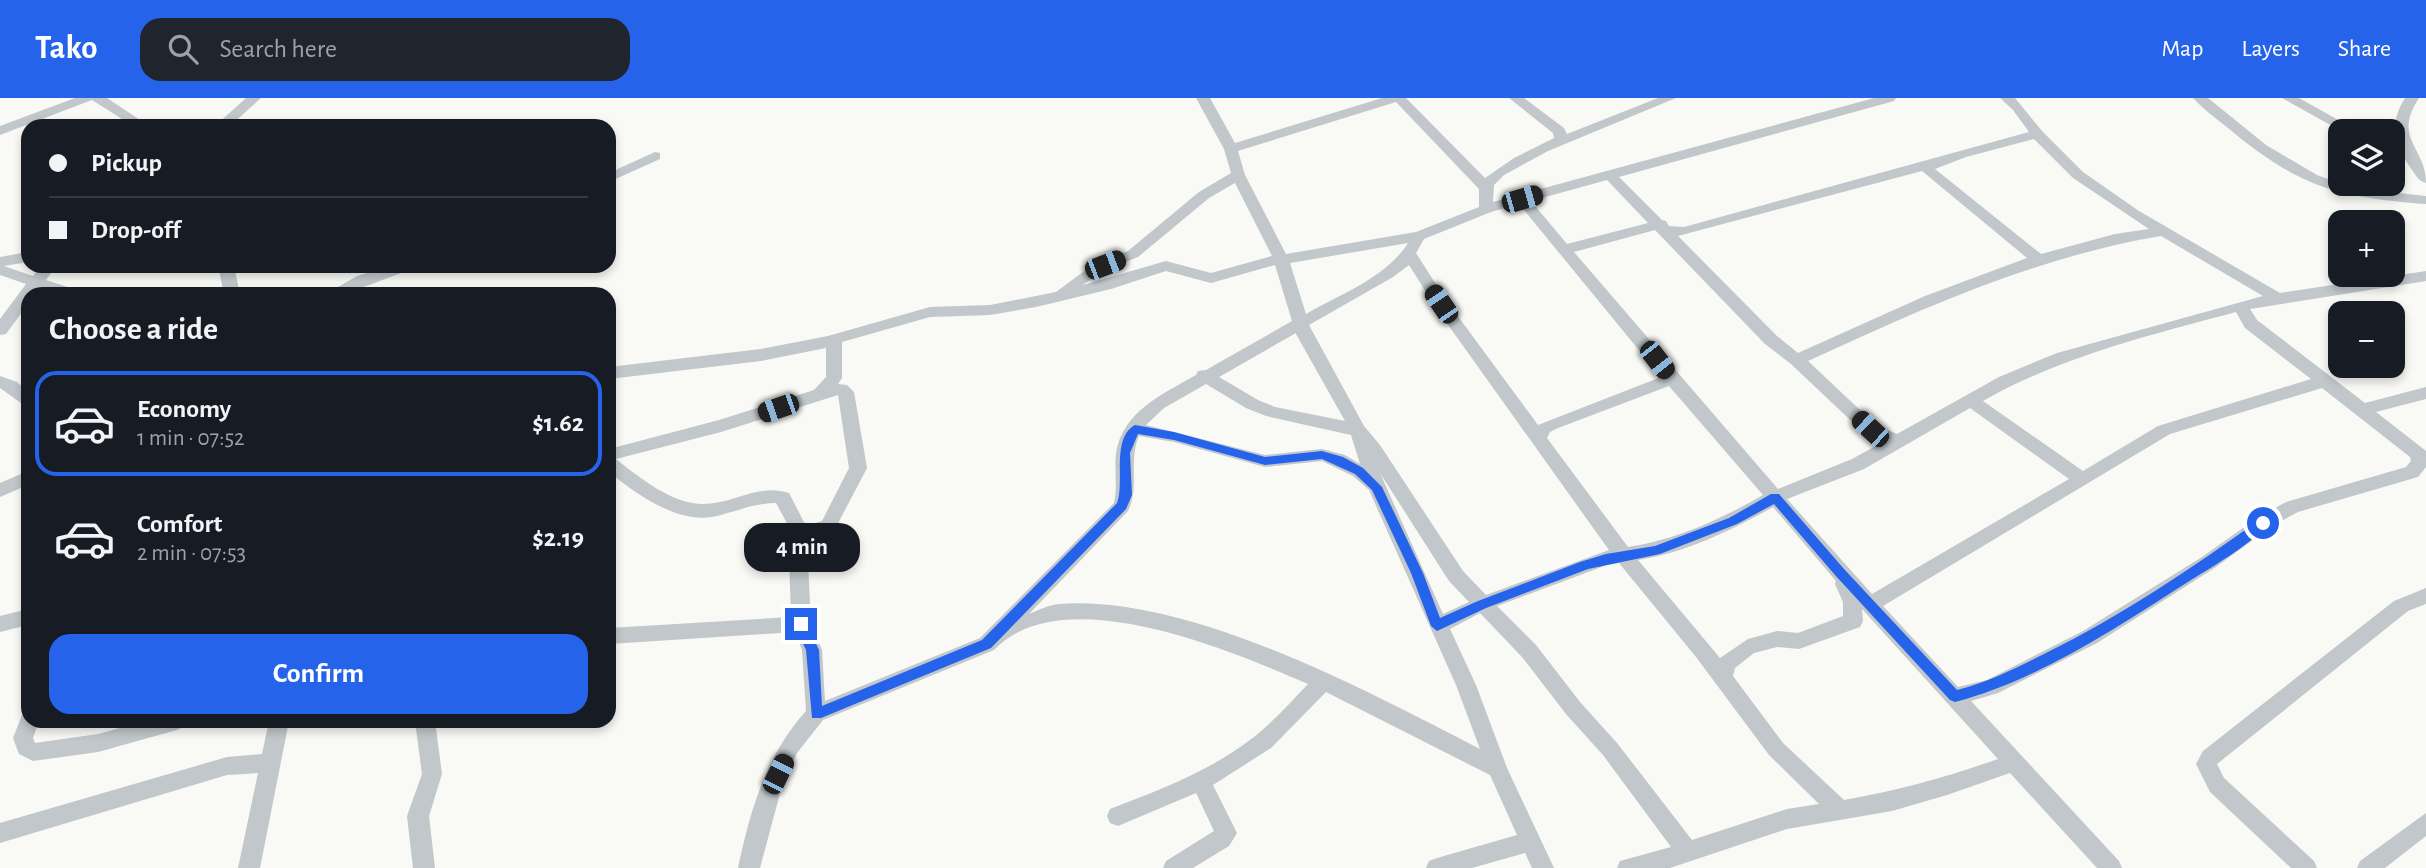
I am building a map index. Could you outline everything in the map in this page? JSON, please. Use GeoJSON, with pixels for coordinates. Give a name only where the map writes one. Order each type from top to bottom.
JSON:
{"type":"FeatureCollection","features":[{"type":"Feature","properties":{"kind":"street"},"geometry":{"type":"LineString","coordinates":[[32,119],[87,98]]}},
{"type":"Feature","properties":{"kind":"street"},"geometry":{"type":"LineString","coordinates":[[230,119],[254,98]]}},
{"type":"Feature","properties":{"kind":"street"},"geometry":{"type":"LineString","coordinates":[[1203,98],[1231,149],[1238,175],[1281,259],[1315,355],[1358,430],[1374,449],[1456,576],[1529,651],[1610,750],[1688,852]]}},
{"type":"Feature","properties":{"kind":"street"},"geometry":{"type":"LineString","coordinates":[[1350,98],[1366,107]]}},
{"type":"Feature","properties":{"kind":"street"},"geometry":{"type":"LineString","coordinates":[[1231,149],[1398,98],[1485,187]]}},
{"type":"Feature","properties":{"kind":"street"},"geometry":{"type":"LineString","coordinates":[[1516,98],[1559,131],[1558,143]]}},
{"type":"Feature","properties":{"kind":"street"},"geometry":{"type":"LineString","coordinates":[[1486,209],[1485,187],[1490,179],[1507,167],[1669,98]]}},
{"type":"Feature","properties":{"kind":"street"},"geometry":{"type":"LineString","coordinates":[[616,372],[761,355],[832,341],[838,337],[930,312],[990,310],[1058,296],[1166,266],[1211,278],[1281,259],[1419,236],[1486,209],[1889,98]]}},
{"type":"Feature","properties":{"kind":"street"},"geometry":{"type":"LineString","coordinates":[[2007,98],[2018,107],[2037,134],[2078,175],[2163,231],[2278,298]]}},
{"type":"Feature","properties":{"kind":"street"},"geometry":{"type":"LineString","coordinates":[[2200,98],[2270,155],[2330,186],[2359,193],[2426,200]]}},
{"type":"Feature","properties":{"kind":"street"},"geometry":{"type":"LineString","coordinates":[[2289,98],[2328,119]]}},
{"type":"Feature","properties":{"kind":"street"},"geometry":{"type":"LineString","coordinates":[[107,100],[133,119]]}},
{"type":"Feature","properties":{"kind":"street"},"geometry":{"type":"LineString","coordinates":[[2401,119],[2405,100]]}},
{"type":"Feature","properties":{"kind":"street"},"geometry":{"type":"LineString","coordinates":[[0,131],[21,123]]}},
{"type":"Feature","properties":{"kind":"street"},"geometry":{"type":"LineString","coordinates":[[1566,249],[1664,228],[1684,232],[2037,134]]}},
{"type":"Feature","properties":{"kind":"street"},"geometry":{"type":"LineString","coordinates":[[2405,151],[2426,179]]}},
{"type":"Feature","properties":{"kind":"street"},"geometry":{"type":"LineString","coordinates":[[616,175],[654,156]]}},
{"type":"Feature","properties":{"kind":"street"},"geometry":{"type":"LineString","coordinates":[[1930,165],[1930,174],[2039,260]]}},
{"type":"Feature","properties":{"kind":"street"},"geometry":{"type":"LineString","coordinates":[[1609,174],[1770,340],[1797,360],[1870,429],[1898,442]]}},
{"type":"Feature","properties":{"kind":"street"},"geometry":{"type":"LineString","coordinates":[[1058,296],[1096,269],[1133,254],[1204,195],[1238,175]]}},
{"type":"Feature","properties":{"kind":"street"},"geometry":{"type":"LineString","coordinates":[[1522,199],[1672,379],[1840,572],[2111,868]]}},
{"type":"Feature","properties":{"kind":"street"},"geometry":{"type":"LineString","coordinates":[[1797,360],[1974,283],[2039,260],[2163,231]]}},
{"type":"Feature","properties":{"kind":"street"},"geometry":{"type":"LineString","coordinates":[[997,636],[1122,506],[1126,495],[1125,453],[1144,414],[1204,375],[1303,324],[1397,268],[1419,236]]}},
{"type":"Feature","properties":{"kind":"street"},"geometry":{"type":"LineString","coordinates":[[1409,253],[1441,304],[1623,555],[1703,651],[1776,749],[1840,810]]}},
{"type":"Feature","properties":{"kind":"street"},"geometry":{"type":"LineString","coordinates":[[0,262],[21,258]]}},
{"type":"Feature","properties":{"kind":"street"},"geometry":{"type":"LineString","coordinates":[[0,270],[48,287]]}},
{"type":"Feature","properties":{"kind":"street"},"geometry":{"type":"LineString","coordinates":[[31,287],[42,273]]}},
{"type":"Feature","properties":{"kind":"street"},"geometry":{"type":"LineString","coordinates":[[348,287],[384,273]]}},
{"type":"Feature","properties":{"kind":"street"},"geometry":{"type":"LineString","coordinates":[[1437,626],[1482,604],[1584,566],[1623,555],[1656,550],[1733,521],[1775,497],[1836,474],[2005,381],[2063,357],[2240,306],[2426,276]]}},
{"type":"Feature","properties":{"kind":"street"},"geometry":{"type":"LineString","coordinates":[[0,330],[21,301]]}},
{"type":"Feature","properties":{"kind":"street"},"geometry":{"type":"LineString","coordinates":[[1955,696],[1991,687],[2090,637],[2209,562],[2263,523],[2292,507],[2412,472],[2420,462],[2422,456],[2251,324],[2240,306]]}},
{"type":"Feature","properties":{"kind":"street"},"geometry":{"type":"LineString","coordinates":[[820,394],[834,378],[836,358],[832,341]]}},
{"type":"Feature","properties":{"kind":"street"},"geometry":{"type":"LineString","coordinates":[[1204,375],[1252,404],[1272,412],[1358,430]]}},
{"type":"Feature","properties":{"kind":"street"},"geometry":{"type":"LineString","coordinates":[[1539,437],[1545,428],[1552,424],[1672,379]]}},
{"type":"Feature","properties":{"kind":"street"},"geometry":{"type":"LineString","coordinates":[[1870,604],[2164,430],[2325,381]]}},
{"type":"Feature","properties":{"kind":"street"},"geometry":{"type":"LineString","coordinates":[[0,382],[12,386],[21,395]]}},
{"type":"Feature","properties":{"kind":"street"},"geometry":{"type":"LineString","coordinates":[[616,453],[721,426],[841,389],[846,392],[858,468],[828,526],[797,536]]}},
{"type":"Feature","properties":{"kind":"street"},"geometry":{"type":"LineString","coordinates":[[2362,410],[2426,393]]}},
{"type":"Feature","properties":{"kind":"street"},"geometry":{"type":"LineString","coordinates":[[1969,400],[2083,480]]}},
{"type":"Feature","properties":{"kind":"street"},"geometry":{"type":"LineString","coordinates":[[1135,429],[1174,436],[1265,461],[1322,455],[1339,460],[1359,471],[1376,487]]}},
{"type":"Feature","properties":{"kind":"street"},"geometry":{"type":"LineString","coordinates":[[1358,430],[1376,487],[1417,573],[1437,626],[1466,685],[1497,768],[1543,868]]}},
{"type":"Feature","properties":{"kind":"street"},"geometry":{"type":"LineString","coordinates":[[616,468],[649,492],[691,510],[712,510],[778,495],[783,498],[794,516],[801,624],[812,650],[816,714]]}},
{"type":"Feature","properties":{"kind":"street"},"geometry":{"type":"LineString","coordinates":[[0,490],[21,481]]}},
{"type":"Feature","properties":{"kind":"street"},"geometry":{"type":"LineString","coordinates":[[1722,678],[1727,663],[1748,647],[1777,639],[1800,641],[1825,629],[1853,621],[1852,602],[1840,572]]}},
{"type":"Feature","properties":{"kind":"street"},"geometry":{"type":"LineString","coordinates":[[2306,868],[2217,785],[2206,764],[2210,757],[2401,606],[2426,596]]}},
{"type":"Feature","properties":{"kind":"street"},"geometry":{"type":"LineString","coordinates":[[750,868],[753,839],[768,793],[796,738],[816,714],[971,652],[1024,620],[1043,613],[1077,610],[1109,612],[1175,625],[1324,680],[1497,768]]}},
{"type":"Feature","properties":{"kind":"street"},"geometry":{"type":"LineString","coordinates":[[0,624],[21,619]]}},
{"type":"Feature","properties":{"kind":"street"},"geometry":{"type":"LineString","coordinates":[[616,636],[801,624]]}},
{"type":"Feature","properties":{"kind":"street"},"geometry":{"type":"LineString","coordinates":[[1118,816],[1201,782],[1257,747],[1324,680]]}},
{"type":"Feature","properties":{"kind":"street"},"geometry":{"type":"LineString","coordinates":[[27,728],[23,738],[26,748],[33,752],[98,743],[152,728]]}},
{"type":"Feature","properties":{"kind":"street"},"geometry":{"type":"LineString","coordinates":[[249,868],[278,728]]}},
{"type":"Feature","properties":{"kind":"street"},"geometry":{"type":"LineString","coordinates":[[424,868],[418,816],[432,774],[426,728]]}},
{"type":"Feature","properties":{"kind":"street"},"geometry":{"type":"LineString","coordinates":[[1628,868],[1663,865],[1688,852],[1787,819],[1903,798],[2014,762]]}},
{"type":"Feature","properties":{"kind":"street"},"geometry":{"type":"LineString","coordinates":[[0,833],[228,766],[270,763]]}},
{"type":"Feature","properties":{"kind":"street"},"geometry":{"type":"LineString","coordinates":[[1174,868],[1221,839],[1226,833],[1201,782]]}},
{"type":"Feature","properties":{"kind":"street"},"geometry":{"type":"LineString","coordinates":[[2368,868],[2426,822]]}},
{"type":"Feature","properties":{"kind":"street"},"geometry":{"type":"LineString","coordinates":[[1437,868],[1530,841]]}},
{"type":"Feature","properties":{"kind":"route"},"geometry":{"type":"LineString","coordinates":[[801,624],[812,650],[816,680],[816,714],[987,644],[1122,506],[1126,495],[1125,453],[1135,429],[1174,436],[1265,461],[1322,455],[1339,460],[1359,471],[1376,487],[1417,573],[1437,626],[1482,604],[1606,558],[1656,550],[1733,521],[1775,497],[1840,572],[1955,696],[1991,687],[2090,637],[2209,562],[2263,523]]}}]}
